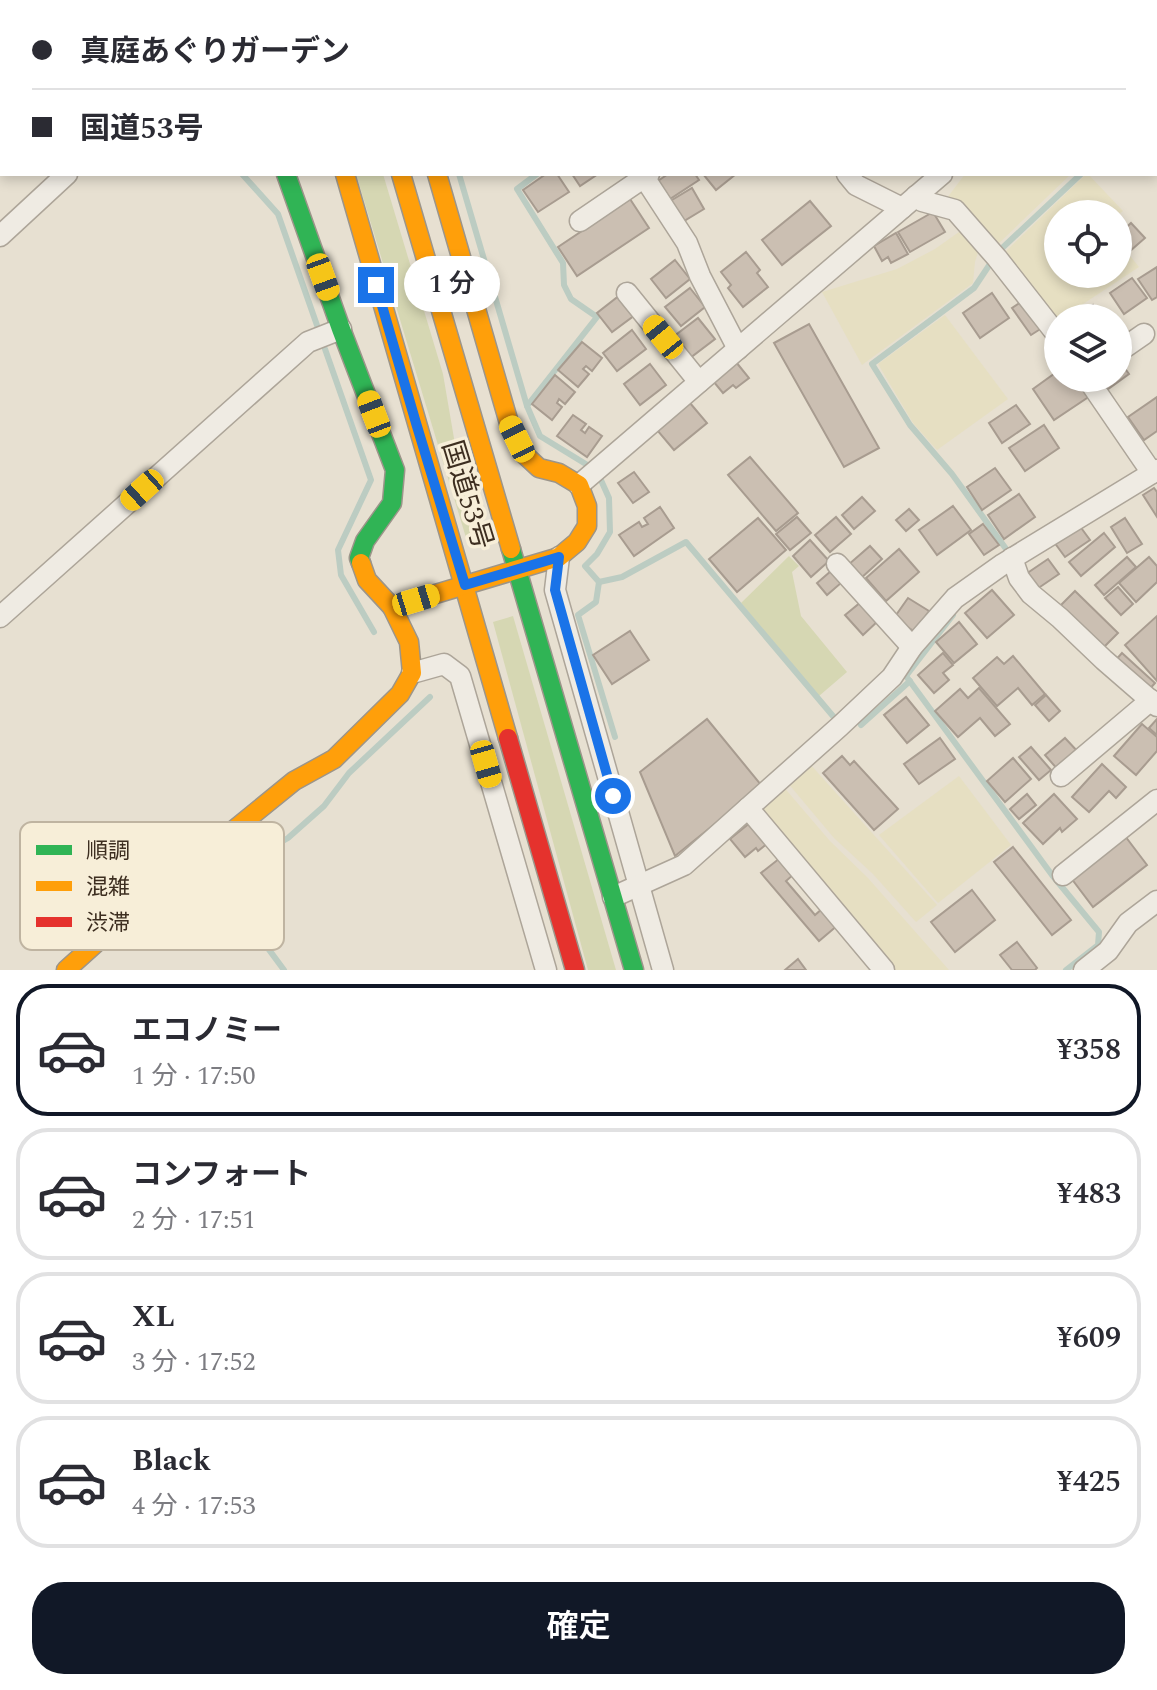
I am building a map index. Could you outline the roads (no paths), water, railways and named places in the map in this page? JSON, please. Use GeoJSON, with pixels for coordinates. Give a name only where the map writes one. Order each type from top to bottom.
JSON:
{"type":"FeatureCollection","features":[{"type":"Feature","properties":{"kind":"main road"},"geometry":{"type":"LineString","coordinates":[[244,822],[294,781],[334,759],[400,694],[412,673],[409,642],[392,607],[367,580],[359,558],[365,541],[392,503],[395,470],[287,176]]}},
{"type":"Feature","properties":{"kind":"main road","name":"国道53号"},"geometry":{"type":"LineString","coordinates":[[346,176],[465,585],[572,969]]}},
{"type":"Feature","properties":{"kind":"main road","name":"国道53号"},"geometry":{"type":"LineString","coordinates":[[402,176],[634,970]]}},
{"type":"Feature","properties":{"kind":"main road"},"geometry":{"type":"LineString","coordinates":[[392,607],[559,557],[577,542],[587,526],[590,476],[539,468],[525,455],[509,423],[438,176]]}},
{"type":"Feature","properties":{"kind":"main road"},"geometry":{"type":"LineString","coordinates":[[353,265],[416,423]]}},
{"type":"Feature","properties":{"kind":"main road"},"geometry":{"type":"LineString","coordinates":[[66,970],[88,950]]}},
{"type":"Feature","properties":{"kind":"street"},"geometry":{"type":"LineString","coordinates":[[0,236],[65,176]]}},
{"type":"Feature","properties":{"kind":"street"},"geometry":{"type":"LineString","coordinates":[[580,221],[646,176],[687,243],[700,276],[738,349]]}},
{"type":"Feature","properties":{"kind":"street"},"geometry":{"type":"LineString","coordinates":[[849,176],[856,185],[909,202],[922,201],[955,210],[1044,318]]}},
{"type":"Feature","properties":{"kind":"street"},"geometry":{"type":"LineString","coordinates":[[590,476],[940,176]]}},
{"type":"Feature","properties":{"kind":"street"},"geometry":{"type":"LineString","coordinates":[[627,293],[699,382]]}},
{"type":"Feature","properties":{"kind":"street"},"geometry":{"type":"LineString","coordinates":[[0,617],[308,342],[341,329]]}},
{"type":"Feature","properties":{"kind":"street"},"geometry":{"type":"LineString","coordinates":[[1132,342],[1144,334]]}},
{"type":"Feature","properties":{"kind":"street"},"geometry":{"type":"LineString","coordinates":[[613,897],[684,865],[892,677],[912,647],[955,598],[1012,558],[1154,472],[1097,392]]}},
{"type":"Feature","properties":{"kind":"street"},"geometry":{"type":"LineString","coordinates":[[559,557],[555,590],[663,970]]}},
{"type":"Feature","properties":{"kind":"street"},"geometry":{"type":"LineString","coordinates":[[1012,558],[1019,578],[1031,594],[1154,703],[1061,776]]}},
{"type":"Feature","properties":{"kind":"street"},"geometry":{"type":"LineString","coordinates":[[837,564],[912,647]]}},
{"type":"Feature","properties":{"kind":"street"},"geometry":{"type":"LineString","coordinates":[[412,673],[444,664],[460,676],[546,970]]}},
{"type":"Feature","properties":{"kind":"street"},"geometry":{"type":"LineString","coordinates":[[1063,875],[1157,800]]}},
{"type":"Feature","properties":{"kind":"street"},"geometry":{"type":"LineString","coordinates":[[748,808],[884,970]]}},
{"type":"Feature","properties":{"kind":"street"},"geometry":{"type":"LineString","coordinates":[[1084,970],[1108,951],[1128,923],[1157,901]]}},
{"type":"Feature","properties":{"kind":"waterway"},"geometry":{"type":"LineString","coordinates":[[244,176],[278,214],[319,331]]}},
{"type":"Feature","properties":{"kind":"waterway"},"geometry":{"type":"LineString","coordinates":[[460,176],[527,406]]}},
{"type":"Feature","properties":{"kind":"waterway"},"geometry":{"type":"LineString","coordinates":[[534,176],[517,189],[563,263],[564,285],[571,299],[597,317],[527,406],[540,436],[589,466],[600,478],[609,498],[610,532],[597,554],[585,566],[599,582],[596,602],[578,615],[615,737]]}},
{"type":"Feature","properties":{"kind":"waterway"},"geometry":{"type":"LineString","coordinates":[[998,252],[1079,176]]}},
{"type":"Feature","properties":{"kind":"waterway"},"geometry":{"type":"LineString","coordinates":[[994,258],[974,288],[872,364],[910,425],[952,474],[1009,553]]}},
{"type":"Feature","properties":{"kind":"waterway"},"geometry":{"type":"LineString","coordinates":[[325,349],[371,480],[338,550],[341,575],[374,632]]}},
{"type":"Feature","properties":{"kind":"waterway"},"geometry":{"type":"LineString","coordinates":[[599,582],[622,577],[686,542],[838,722]]}},
{"type":"Feature","properties":{"kind":"waterway"},"geometry":{"type":"LineString","coordinates":[[953,615],[906,676],[1052,875],[1099,932],[1098,945],[1066,970]]}},
{"type":"Feature","properties":{"kind":"waterway"},"geometry":{"type":"LineString","coordinates":[[861,725],[910,681]]}},
{"type":"Feature","properties":{"kind":"waterway"},"geometry":{"type":"LineString","coordinates":[[284,840],[324,806],[349,773],[430,697]]}},
{"type":"Feature","properties":{"kind":"waterway"},"geometry":{"type":"LineString","coordinates":[[269,950],[284,970]]}}]}
